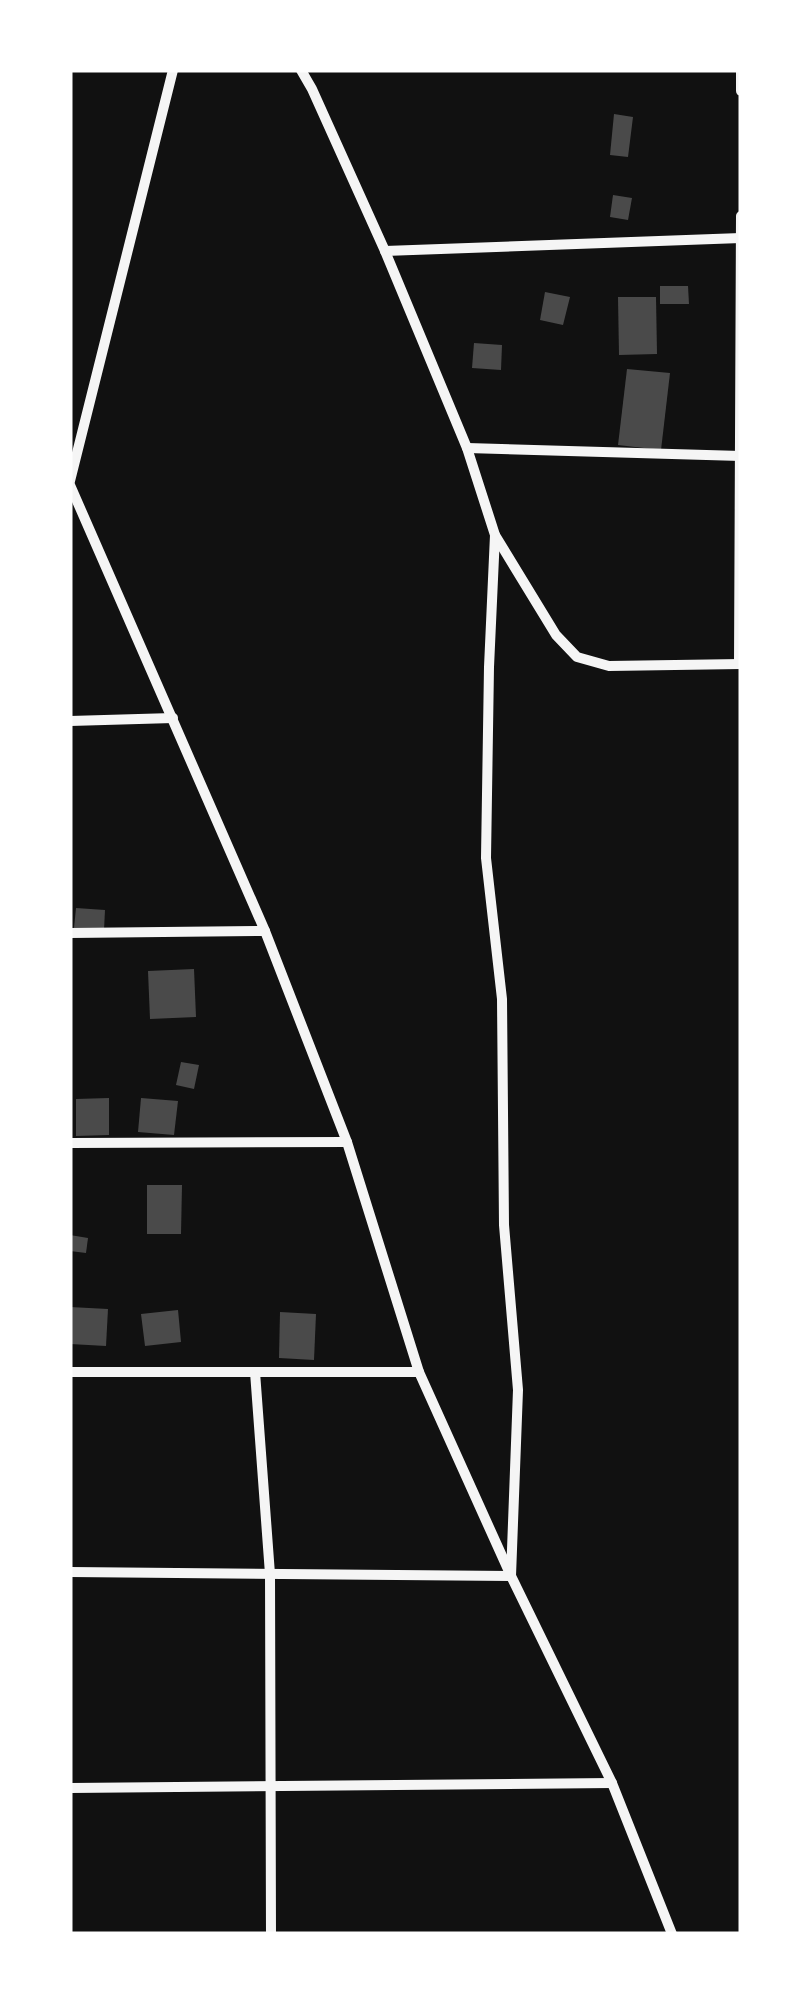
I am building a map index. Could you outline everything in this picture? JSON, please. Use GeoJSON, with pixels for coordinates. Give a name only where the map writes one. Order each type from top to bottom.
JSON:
{"type":"FeatureCollection","features":[{"type":"Feature","properties":{"kind":"street"},"geometry":{"type":"LineString","coordinates":[[173,70],[70,483],[265,931],[348,1142],[418,1372],[612,1784],[672,1934]]}},
{"type":"Feature","properties":{"kind":"street"},"geometry":{"type":"LineString","coordinates":[[301,70],[385,250],[467,448],[494,536],[556,635],[577,656],[609,666],[740,664],[741,216]]}},
{"type":"Feature","properties":{"kind":"street"},"geometry":{"type":"LineString","coordinates":[[740,70],[741,92]]}},
{"type":"Feature","properties":{"kind":"street"},"geometry":{"type":"LineString","coordinates":[[385,250],[741,238]]}},
{"type":"Feature","properties":{"kind":"street"},"geometry":{"type":"LineString","coordinates":[[467,448],[741,456]]}},
{"type":"Feature","properties":{"kind":"street"},"geometry":{"type":"LineString","coordinates":[[494,536],[486,858],[502,998],[504,1225],[518,1390],[511,1576]]}},
{"type":"Feature","properties":{"kind":"street"},"geometry":{"type":"LineString","coordinates":[[70,720],[173,718]]}},
{"type":"Feature","properties":{"kind":"street"},"geometry":{"type":"LineString","coordinates":[[70,933],[265,931]]}},
{"type":"Feature","properties":{"kind":"street"},"geometry":{"type":"LineString","coordinates":[[70,1143],[348,1142]]}},
{"type":"Feature","properties":{"kind":"street"},"geometry":{"type":"LineString","coordinates":[[70,1372],[418,1372]]}},
{"type":"Feature","properties":{"kind":"street"},"geometry":{"type":"LineString","coordinates":[[255,1372],[270,1574],[271,1934]]}},
{"type":"Feature","properties":{"kind":"street"},"geometry":{"type":"LineString","coordinates":[[70,1572],[511,1576]]}},
{"type":"Feature","properties":{"kind":"street"},"geometry":{"type":"LineString","coordinates":[[70,1788],[612,1784]]}},
{"type":"Feature","properties":{"kind":"building"},"geometry":{"type":"Polygon","coordinates":[[[614,114],[633,117],[628,157],[610,155],[614,114]]]}},
{"type":"Feature","properties":{"kind":"building"},"geometry":{"type":"Polygon","coordinates":[[[613,195],[632,198],[628,220],[610,217],[613,195]]]}},
{"type":"Feature","properties":{"kind":"building"},"geometry":{"type":"Polygon","coordinates":[[[660,286],[688,286],[689,304],[660,304],[660,286]]]}},
{"type":"Feature","properties":{"kind":"building"},"geometry":{"type":"Polygon","coordinates":[[[545,292],[570,297],[563,325],[540,320],[545,292]]]}},
{"type":"Feature","properties":{"kind":"building"},"geometry":{"type":"Polygon","coordinates":[[[618,297],[656,297],[657,354],[619,355],[618,297]]]}},
{"type":"Feature","properties":{"kind":"building"},"geometry":{"type":"Polygon","coordinates":[[[474,343],[502,345],[501,370],[472,368],[474,343]]]}},
{"type":"Feature","properties":{"kind":"building"},"geometry":{"type":"Polygon","coordinates":[[[627,369],[670,373],[661,450],[618,445],[627,369]]]}},
{"type":"Feature","properties":{"kind":"building"},"geometry":{"type":"Polygon","coordinates":[[[76,908],[105,910],[104,930],[74,928],[76,908]]]}},
{"type":"Feature","properties":{"kind":"building"},"geometry":{"type":"Polygon","coordinates":[[[194,969],[196,1017],[150,1019],[148,971],[194,969]]]}},
{"type":"Feature","properties":{"kind":"building"},"geometry":{"type":"Polygon","coordinates":[[[181,1062],[199,1065],[194,1089],[176,1085],[181,1062]]]}},
{"type":"Feature","properties":{"kind":"building"},"geometry":{"type":"Polygon","coordinates":[[[109,1098],[109,1135],[76,1136],[76,1099],[109,1098]]]}},
{"type":"Feature","properties":{"kind":"building"},"geometry":{"type":"Polygon","coordinates":[[[141,1098],[178,1101],[174,1135],[138,1132],[141,1098]]]}},
{"type":"Feature","properties":{"kind":"building"},"geometry":{"type":"Polygon","coordinates":[[[147,1185],[182,1185],[181,1234],[147,1234],[147,1185]]]}},
{"type":"Feature","properties":{"kind":"building"},"geometry":{"type":"Polygon","coordinates":[[[70,1235],[88,1238],[86,1253],[70,1251],[70,1235]]]}},
{"type":"Feature","properties":{"kind":"building"},"geometry":{"type":"Polygon","coordinates":[[[70,1307],[108,1309],[106,1346],[70,1344],[70,1307]]]}},
{"type":"Feature","properties":{"kind":"building"},"geometry":{"type":"Polygon","coordinates":[[[178,1310],[181,1342],[145,1346],[141,1314],[178,1310]]]}},
{"type":"Feature","properties":{"kind":"building"},"geometry":{"type":"Polygon","coordinates":[[[280,1312],[316,1314],[314,1360],[279,1358],[280,1312]]]}}]}
